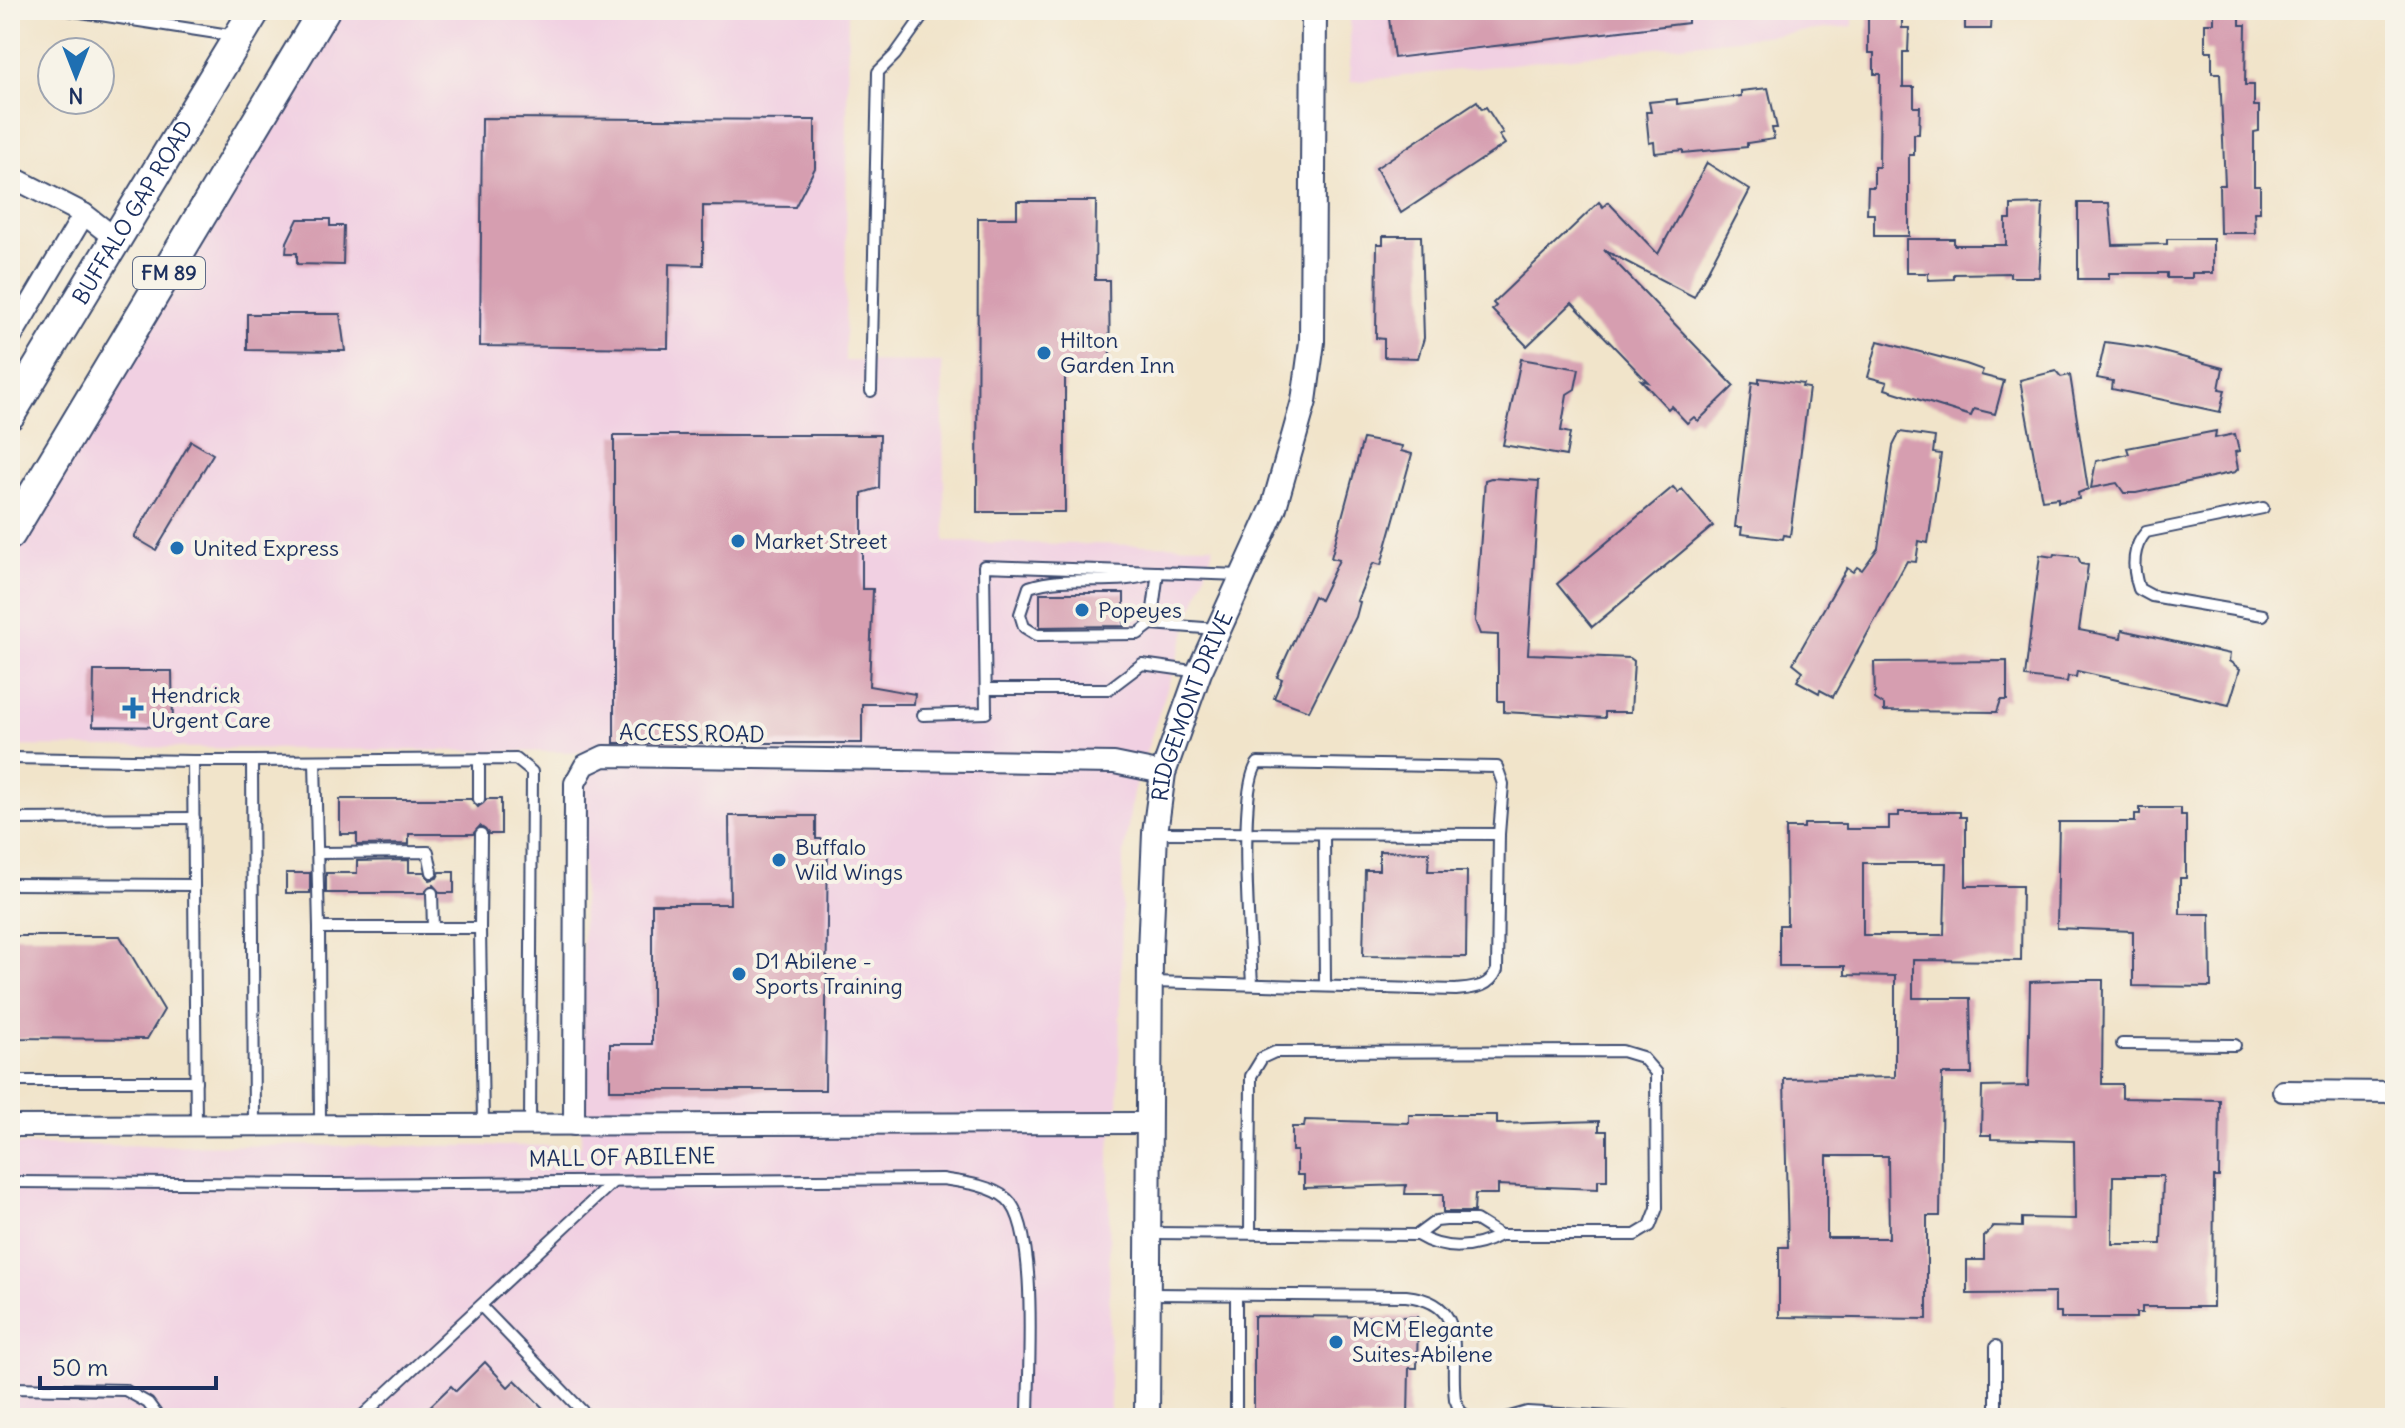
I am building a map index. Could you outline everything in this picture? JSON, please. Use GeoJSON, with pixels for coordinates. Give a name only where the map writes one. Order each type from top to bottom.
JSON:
{"type":"FeatureCollection","features":[{"type":"Feature","properties":{"kind":"main road","name":"BUFFALO GAP ROAD"},"geometry":{"type":"LineString","coordinates":[[10,414],[255,10]]}},
{"type":"Feature","properties":{"kind":"main road","name":"FM 89"},"geometry":{"type":"LineString","coordinates":[[10,534],[324,10]]}},
{"type":"Feature","properties":{"kind":"street","name":"RIDGEMONT DRIVE"},"geometry":{"type":"LineString","coordinates":[[1147,1418],[1148,1123],[1155,833],[1163,773],[1199,672],[1274,507],[1304,401],[1312,342],[1314,10]]}},
{"type":"Feature","properties":{"kind":"street"},"geometry":{"type":"LineString","coordinates":[[10,176],[84,214],[116,239]]}},
{"type":"Feature","properties":{"kind":"street"},"geometry":{"type":"LineString","coordinates":[[10,339],[84,214]]}},
{"type":"Feature","properties":{"kind":"street","name":"ACCESS ROAD"},"geometry":{"type":"LineString","coordinates":[[574,1125],[575,783],[585,765],[604,756],[1114,763],[1163,773]]}},
{"type":"Feature","properties":{"kind":"street"},"geometry":{"type":"LineString","coordinates":[[2283,1091],[2395,1092]]}},
{"type":"Feature","properties":{"kind":"street","name":"MALL OF ABILENE"},"geometry":{"type":"LineString","coordinates":[[10,1126],[1148,1123]]}},
{"type":"Feature","properties":{"kind":"lane"},"geometry":{"type":"LineString","coordinates":[[68,10],[192,26],[239,36]]}},
{"type":"Feature","properties":{"kind":"lane"},"geometry":{"type":"LineString","coordinates":[[871,391],[878,72],[895,55],[927,10]]}},
{"type":"Feature","properties":{"kind":"lane"},"geometry":{"type":"LineString","coordinates":[[2263,508],[2146,532],[2136,543],[2134,574],[2139,589],[2152,596],[2263,615]]}},
{"type":"Feature","properties":{"kind":"lane"},"geometry":{"type":"LineString","coordinates":[[923,715],[986,713],[984,566],[1243,575]]}},
{"type":"Feature","properties":{"kind":"lane"},"geometry":{"type":"LineString","coordinates":[[1158,572],[1137,580],[1050,580],[1029,587],[1020,614],[1024,627],[1037,635],[1138,634],[1151,624],[1217,629]]}},
{"type":"Feature","properties":{"kind":"lane"},"geometry":{"type":"LineString","coordinates":[[1151,624],[1158,572]]}},
{"type":"Feature","properties":{"kind":"lane"},"geometry":{"type":"LineString","coordinates":[[986,689],[1109,689],[1142,664],[1199,672]]}},
{"type":"Feature","properties":{"kind":"lane"},"geometry":{"type":"LineString","coordinates":[[10,758],[193,761],[516,759],[532,772],[530,1126]]}},
{"type":"Feature","properties":{"kind":"lane"},"geometry":{"type":"LineString","coordinates":[[479,759],[479,799]]}},
{"type":"Feature","properties":{"kind":"lane"},"geometry":{"type":"LineString","coordinates":[[193,761],[196,1126]]}},
{"type":"Feature","properties":{"kind":"lane"},"geometry":{"type":"LineString","coordinates":[[252,761],[254,1126]]}},
{"type":"Feature","properties":{"kind":"lane"},"geometry":{"type":"LineString","coordinates":[[315,761],[320,1125]]}},
{"type":"Feature","properties":{"kind":"lane"},"geometry":{"type":"LineString","coordinates":[[1150,982],[1456,990],[1483,986],[1492,980],[1497,970],[1503,784],[1497,767],[1258,763],[1249,779],[1247,833],[1252,984]]}},
{"type":"Feature","properties":{"kind":"lane"},"geometry":{"type":"LineString","coordinates":[[10,819],[194,818]]}},
{"type":"Feature","properties":{"kind":"lane"},"geometry":{"type":"LineString","coordinates":[[1155,833],[1499,834]]}},
{"type":"Feature","properties":{"kind":"lane"},"geometry":{"type":"LineString","coordinates":[[481,834],[483,1125]]}},
{"type":"Feature","properties":{"kind":"lane"},"geometry":{"type":"LineString","coordinates":[[1324,834],[1325,986]]}},
{"type":"Feature","properties":{"kind":"lane"},"geometry":{"type":"LineString","coordinates":[[318,853],[428,852],[432,872]]}},
{"type":"Feature","properties":{"kind":"lane"},"geometry":{"type":"LineString","coordinates":[[10,884],[194,885]]}},
{"type":"Feature","properties":{"kind":"lane"},"geometry":{"type":"LineString","coordinates":[[432,893],[433,928]]}},
{"type":"Feature","properties":{"kind":"lane"},"geometry":{"type":"LineString","coordinates":[[319,928],[480,928]]}},
{"type":"Feature","properties":{"kind":"lane"},"geometry":{"type":"LineString","coordinates":[[2122,1044],[2235,1045]]}},
{"type":"Feature","properties":{"kind":"lane"},"geometry":{"type":"LineString","coordinates":[[1147,1232],[1417,1235],[1434,1245],[1483,1245],[1500,1235],[1635,1235],[1650,1226],[1657,1208],[1659,1082],[1651,1064],[1642,1057],[1622,1051],[1290,1050],[1262,1058],[1251,1076],[1250,1233]]}},
{"type":"Feature","properties":{"kind":"lane"},"geometry":{"type":"LineString","coordinates":[[10,1081],[196,1081]]}},
{"type":"Feature","properties":{"kind":"lane","name":"MALL OF ABILENE"},"geometry":{"type":"LineString","coordinates":[[10,1182],[942,1179],[978,1186],[1008,1199],[1026,1238],[1027,1417]]}},
{"type":"Feature","properties":{"kind":"lane"},"geometry":{"type":"LineString","coordinates":[[360,1418],[613,1182]]}},
{"type":"Feature","properties":{"kind":"lane"},"geometry":{"type":"LineString","coordinates":[[1417,1235],[1436,1221],[1476,1220],[1500,1235]]}},
{"type":"Feature","properties":{"kind":"lane"},"geometry":{"type":"LineString","coordinates":[[1147,1294],[1406,1296],[1433,1300],[1444,1309],[1451,1322],[1455,1399],[1460,1411],[1469,1418]]}},
{"type":"Feature","properties":{"kind":"lane"},"geometry":{"type":"LineString","coordinates":[[1236,1295],[1236,1418]]}},
{"type":"Feature","properties":{"kind":"lane"},"geometry":{"type":"LineString","coordinates":[[481,1306],[589,1418]]}},
{"type":"Feature","properties":{"kind":"lane"},"geometry":{"type":"LineString","coordinates":[[1996,1346],[1996,1418]]}},
{"type":"Feature","properties":{"kind":"lane"},"geometry":{"type":"LineString","coordinates":[[10,1388],[125,1390],[148,1403],[159,1418]]}},
{"type":"Feature","properties":{"kind":"lane"},"geometry":{"type":"LineString","coordinates":[[1511,1417],[1527,1412],[1630,1418]]}},
{"type":"Feature","properties":{"kind":"lane"},"geometry":{"type":"LineString","coordinates":[[1751,1418],[1767,1414],[1840,1418]]}},
{"type":"Feature","properties":{"kind":"shaded area"},"geometry":{"type":"Polygon","coordinates":[[[333,10],[848,10],[845,361],[942,362],[945,542],[1214,546],[1133,792],[1123,861],[1118,1109],[1109,1148],[1110,1418],[10,1418],[10,1145],[581,1146],[584,752],[10,746],[10,562],[333,10]]]}},
{"type":"Feature","properties":{"kind":"shaded area"},"geometry":{"type":"Polygon","coordinates":[[[1350,10],[1853,10],[1853,26],[1350,82],[1350,10]]]}},
{"type":"Feature","properties":{"kind":"building"},"geometry":{"type":"Polygon","coordinates":[[[1388,10],[1688,10],[1688,23],[1394,58],[1388,10]]]}},
{"type":"Feature","properties":{"kind":"building"},"geometry":{"type":"Polygon","coordinates":[[[1868,10],[1902,10],[1902,28],[1909,28],[1908,52],[1903,52],[1903,87],[1914,87],[1914,107],[1920,107],[1919,134],[1914,134],[1914,155],[1909,155],[1909,236],[1874,236],[1874,214],[1867,214],[1868,187],[1874,187],[1874,167],[1879,167],[1880,74],[1874,74],[1874,53],[1868,53],[1868,10]]]}},
{"type":"Feature","properties":{"kind":"building"},"geometry":{"type":"Polygon","coordinates":[[[1965,10],[1992,10],[1991,29],[1965,29],[1965,10]]]}},
{"type":"Feature","properties":{"kind":"building"},"geometry":{"type":"Polygon","coordinates":[[[2214,10],[2240,10],[2240,25],[2246,25],[2245,85],[2254,85],[2254,106],[2259,106],[2259,131],[2254,132],[2254,186],[2260,186],[2260,212],[2254,212],[2255,233],[2220,233],[2219,185],[2225,185],[2220,73],[2212,73],[2212,51],[2205,51],[2205,23],[2214,23],[2214,10]]]}},
{"type":"Feature","properties":{"kind":"building"},"geometry":{"type":"Polygon","coordinates":[[[1768,88],[1777,128],[1772,128],[1774,139],[1747,143],[1747,147],[1683,153],[1683,150],[1655,153],[1654,142],[1649,143],[1646,112],[1651,112],[1649,102],[1677,99],[1677,104],[1741,96],[1741,91],[1768,88]]]}},
{"type":"Feature","properties":{"kind":"building"},"geometry":{"type":"Polygon","coordinates":[[[1477,101],[1482,109],[1486,107],[1503,133],[1499,135],[1505,144],[1401,213],[1376,168],[1477,101]]]}},
{"type":"Feature","properties":{"kind":"building"},"geometry":{"type":"Polygon","coordinates":[[[482,118],[815,120],[815,168],[795,207],[703,206],[703,265],[669,264],[668,348],[480,346],[482,118]]]}},
{"type":"Feature","properties":{"kind":"building"},"geometry":{"type":"Polygon","coordinates":[[[1707,163],[1750,190],[1694,297],[1604,250],[1734,386],[1698,421],[1694,417],[1687,423],[1671,406],[1668,409],[1641,380],[1648,382],[1572,303],[1527,346],[1492,310],[1496,306],[1493,303],[1599,202],[1603,207],[1608,202],[1658,254],[1707,163]]]}},
{"type":"Feature","properties":{"kind":"building","name":"Hilton Garden Inn"},"geometry":{"type":"Polygon","coordinates":[[[1017,201],[1096,201],[1095,280],[1109,280],[1110,372],[1065,372],[1065,512],[977,512],[978,218],[1017,218],[1017,201]]]}},
{"type":"Feature","properties":{"kind":"building"},"geometry":{"type":"Polygon","coordinates":[[[2078,203],[2109,203],[2113,245],[2167,244],[2167,239],[2213,239],[2213,273],[2192,273],[2192,278],[2167,278],[2167,273],[2109,273],[2109,279],[2078,279],[2078,203]]]}},
{"type":"Feature","properties":{"kind":"building"},"geometry":{"type":"Polygon","coordinates":[[[2043,204],[2039,277],[2010,277],[2010,273],[1954,274],[1954,279],[1928,280],[1928,273],[1906,273],[1906,239],[1954,239],[1954,245],[2006,245],[2006,219],[2011,219],[2011,205],[2043,204]]]}},
{"type":"Feature","properties":{"kind":"building"},"geometry":{"type":"Polygon","coordinates":[[[298,219],[330,219],[330,226],[344,226],[343,265],[297,264],[297,253],[286,253],[287,242],[298,219]]]}},
{"type":"Feature","properties":{"kind":"building"},"geometry":{"type":"Polygon","coordinates":[[[1383,236],[1421,236],[1424,338],[1418,358],[1384,357],[1384,339],[1376,338],[1377,244],[1383,244],[1383,236]]]}},
{"type":"Feature","properties":{"kind":"building"},"geometry":{"type":"Polygon","coordinates":[[[247,314],[340,314],[345,351],[247,350],[247,314]]]}},
{"type":"Feature","properties":{"kind":"building"},"geometry":{"type":"Polygon","coordinates":[[[1878,341],[1966,364],[1983,370],[1981,375],[2004,381],[1995,414],[1974,409],[1971,416],[1885,389],[1887,382],[1868,377],[1878,341]]]}},
{"type":"Feature","properties":{"kind":"building"},"geometry":{"type":"Polygon","coordinates":[[[2105,342],[2148,348],[2223,368],[2219,389],[2225,390],[2220,412],[2112,389],[2113,381],[2097,378],[2105,342]]]}},
{"type":"Feature","properties":{"kind":"building"},"geometry":{"type":"Polygon","coordinates":[[[1521,359],[1579,369],[1575,389],[1567,394],[1561,431],[1570,433],[1566,456],[1503,445],[1521,359]]]}},
{"type":"Feature","properties":{"kind":"building"},"geometry":{"type":"Polygon","coordinates":[[[2056,371],[2061,377],[2070,375],[2088,489],[2078,493],[2079,499],[2058,502],[2058,498],[2042,500],[2020,380],[2056,371]]]}},
{"type":"Feature","properties":{"kind":"building"},"geometry":{"type":"Polygon","coordinates":[[[1759,378],[1803,384],[1802,387],[1809,388],[1790,536],[1784,535],[1783,539],[1741,534],[1742,527],[1735,527],[1752,382],[1759,383],[1759,378]]]}},
{"type":"Feature","properties":{"kind":"building"},"geometry":{"type":"Polygon","coordinates":[[[2216,431],[2215,438],[2235,434],[2239,451],[2235,452],[2238,469],[2235,472],[2136,493],[2124,493],[2117,483],[2091,488],[2096,461],[2129,454],[2127,448],[2216,431]]]}},
{"type":"Feature","properties":{"kind":"building"},"geometry":{"type":"Polygon","coordinates":[[[1900,432],[1935,437],[1933,453],[1941,454],[1928,543],[1919,541],[1916,562],[1907,561],[1833,697],[1797,681],[1803,671],[1793,663],[1847,568],[1853,572],[1857,567],[1862,570],[1878,548],[1893,446],[1900,432]]]}},
{"type":"Feature","properties":{"kind":"building","name":"Market Street"},"geometry":{"type":"Polygon","coordinates":[[[614,435],[880,435],[879,488],[862,493],[862,589],[873,589],[869,686],[915,694],[914,704],[862,704],[862,743],[614,743],[614,435]]]}},
{"type":"Feature","properties":{"kind":"building"},"geometry":{"type":"Polygon","coordinates":[[[1363,439],[1402,446],[1401,451],[1412,454],[1381,565],[1374,563],[1371,567],[1357,601],[1360,602],[1356,617],[1309,711],[1274,698],[1282,679],[1277,677],[1314,596],[1320,600],[1339,560],[1331,558],[1363,439]]]}},
{"type":"Feature","properties":{"kind":"building"},"geometry":{"type":"Polygon","coordinates":[[[191,441],[213,454],[156,550],[134,537],[191,441]]]}},
{"type":"Feature","properties":{"kind":"building"},"geometry":{"type":"Polygon","coordinates":[[[1485,480],[1539,481],[1528,654],[1630,658],[1634,661],[1631,712],[1605,712],[1605,718],[1504,712],[1504,701],[1498,701],[1498,635],[1480,634],[1475,621],[1485,480]]]}},
{"type":"Feature","properties":{"kind":"building"},"geometry":{"type":"Polygon","coordinates":[[[1673,487],[1678,493],[1682,489],[1713,526],[1592,627],[1557,584],[1673,487]]]}},
{"type":"Feature","properties":{"kind":"building"},"geometry":{"type":"Polygon","coordinates":[[[2054,554],[2078,557],[2081,564],[2088,565],[2079,630],[2121,638],[2122,630],[2230,654],[2229,661],[2240,669],[2229,705],[2077,671],[2076,677],[2068,676],[2067,682],[2025,677],[2040,555],[2053,557],[2054,554]]]}},
{"type":"Feature","properties":{"kind":"building","name":"Popeyes"},"geometry":{"type":"Polygon","coordinates":[[[1040,593],[1124,593],[1124,626],[1040,627],[1040,593]]]}},
{"type":"Feature","properties":{"kind":"building"},"geometry":{"type":"Polygon","coordinates":[[[2007,661],[2007,700],[2001,700],[1997,712],[1884,711],[1884,705],[1875,699],[1874,662],[2007,661]]]}},
{"type":"Feature","properties":{"kind":"building","name":"Hendrick Urgent Care"},"geometry":{"type":"Polygon","coordinates":[[[94,671],[172,671],[173,727],[93,726],[94,671]]]}},
{"type":"Feature","properties":{"kind":"building"},"geometry":{"type":"Polygon","coordinates":[[[340,799],[471,799],[478,807],[487,799],[501,799],[501,834],[489,834],[480,826],[473,834],[409,834],[409,844],[357,845],[357,834],[340,834],[340,799]]]}},
{"type":"Feature","properties":{"kind":"building"},"geometry":{"type":"Polygon","coordinates":[[[2140,808],[2181,808],[2181,815],[2186,815],[2186,878],[2180,878],[2180,914],[2210,914],[2211,987],[2133,986],[2133,931],[2057,928],[2059,822],[2135,822],[2135,814],[2140,814],[2140,808]]]}},
{"type":"Feature","properties":{"kind":"building"},"geometry":{"type":"Polygon","coordinates":[[[1899,812],[1960,812],[1960,817],[1966,817],[1966,886],[2022,886],[2021,961],[1913,960],[1913,998],[1970,998],[1972,1074],[1942,1074],[1940,1216],[1927,1216],[1927,1319],[1779,1317],[1779,1247],[1788,1247],[1784,1079],[1895,1077],[1895,976],[1845,975],[1845,966],[1779,966],[1779,925],[1787,925],[1786,828],[1804,828],[1804,824],[1846,824],[1846,829],[1889,829],[1889,816],[1899,816],[1899,812]],[[1863,863],[1863,935],[1944,935],[1946,863],[1863,863]],[[1827,1156],[1827,1238],[1889,1238],[1888,1156],[1827,1156]]]}},
{"type":"Feature","properties":{"kind":"building","name":"D1 Abilene - Sports Training"},"geometry":{"type":"Polygon","coordinates":[[[729,816],[816,816],[816,839],[828,839],[825,1090],[610,1090],[610,1044],[652,1044],[652,904],[730,904],[729,816]]]}},
{"type":"Feature","properties":{"kind":"building"},"geometry":{"type":"Polygon","coordinates":[[[1379,851],[1429,852],[1428,871],[1467,871],[1466,957],[1363,956],[1365,870],[1379,870],[1379,851]]]}},
{"type":"Feature","properties":{"kind":"building"},"geometry":{"type":"Polygon","coordinates":[[[409,860],[409,872],[424,872],[430,880],[437,878],[440,872],[454,872],[454,893],[440,893],[433,885],[424,893],[326,893],[326,873],[357,873],[357,861],[409,860]]]}},
{"type":"Feature","properties":{"kind":"building"},"geometry":{"type":"Polygon","coordinates":[[[286,873],[310,873],[310,893],[286,893],[286,873]]]}},
{"type":"Feature","properties":{"kind":"building"},"geometry":{"type":"Polygon","coordinates":[[[10,936],[120,936],[164,1010],[147,1039],[10,1038],[10,936]]]}},
{"type":"Feature","properties":{"kind":"building"},"geometry":{"type":"Polygon","coordinates":[[[2103,980],[2102,1084],[2122,1084],[2122,1098],[2220,1100],[2219,1177],[2214,1177],[2213,1307],[2142,1307],[2142,1313],[2136,1313],[2136,1318],[2061,1318],[2061,1312],[2055,1312],[2055,1293],[1967,1294],[1967,1260],[1984,1260],[1984,1236],[1994,1226],[2022,1227],[2022,1218],[2075,1219],[2074,1141],[1991,1139],[1991,1135],[1981,1135],[1982,1087],[2028,1086],[2030,982],[2103,980]],[[2113,1176],[2112,1244],[2161,1244],[2163,1176],[2113,1176]]]}},
{"type":"Feature","properties":{"kind":"building"},"geometry":{"type":"Polygon","coordinates":[[[1409,1115],[1497,1115],[1497,1124],[1599,1121],[1599,1131],[1607,1131],[1607,1180],[1598,1180],[1598,1189],[1498,1185],[1498,1194],[1475,1194],[1474,1212],[1443,1212],[1443,1194],[1405,1194],[1406,1185],[1304,1188],[1304,1175],[1297,1175],[1297,1151],[1292,1151],[1292,1127],[1304,1127],[1305,1120],[1409,1123],[1409,1115]]]}},
{"type":"Feature","properties":{"kind":"building","name":"MCM Elegante Suites-Abilene"},"geometry":{"type":"Polygon","coordinates":[[[1254,1316],[1418,1317],[1417,1368],[1409,1368],[1408,1418],[1254,1418],[1254,1316]]]}},
{"type":"Feature","properties":{"kind":"building"},"geometry":{"type":"Polygon","coordinates":[[[485,1362],[508,1387],[515,1380],[553,1418],[418,1418],[451,1386],[456,1391],[485,1362]]]}},
{"type":"Feature","properties":{"kind":"place","name":"Hilton Garden Inn"},"geometry":{"type":"Point","coordinates":[1044,353]}},
{"type":"Feature","properties":{"kind":"place","name":"Market Street"},"geometry":{"type":"Point","coordinates":[738,541]}},
{"type":"Feature","properties":{"kind":"place","name":"United Express"},"geometry":{"type":"Point","coordinates":[177,548]}},
{"type":"Feature","properties":{"kind":"place","name":"Popeyes"},"geometry":{"type":"Point","coordinates":[1082,610]}},
{"type":"Feature","properties":{"kind":"place","name":"Hendrick Urgent Care"},"geometry":{"type":"Point","coordinates":[133,708]}},
{"type":"Feature","properties":{"kind":"place","name":"Buffalo Wild Wings"},"geometry":{"type":"Point","coordinates":[779,860]}},
{"type":"Feature","properties":{"kind":"place","name":"D1 Abilene - Sports Training"},"geometry":{"type":"Point","coordinates":[739,974]}},
{"type":"Feature","properties":{"kind":"place","name":"MCM Elegante Suites-Abilene"},"geometry":{"type":"Point","coordinates":[1336,1342]}}]}
